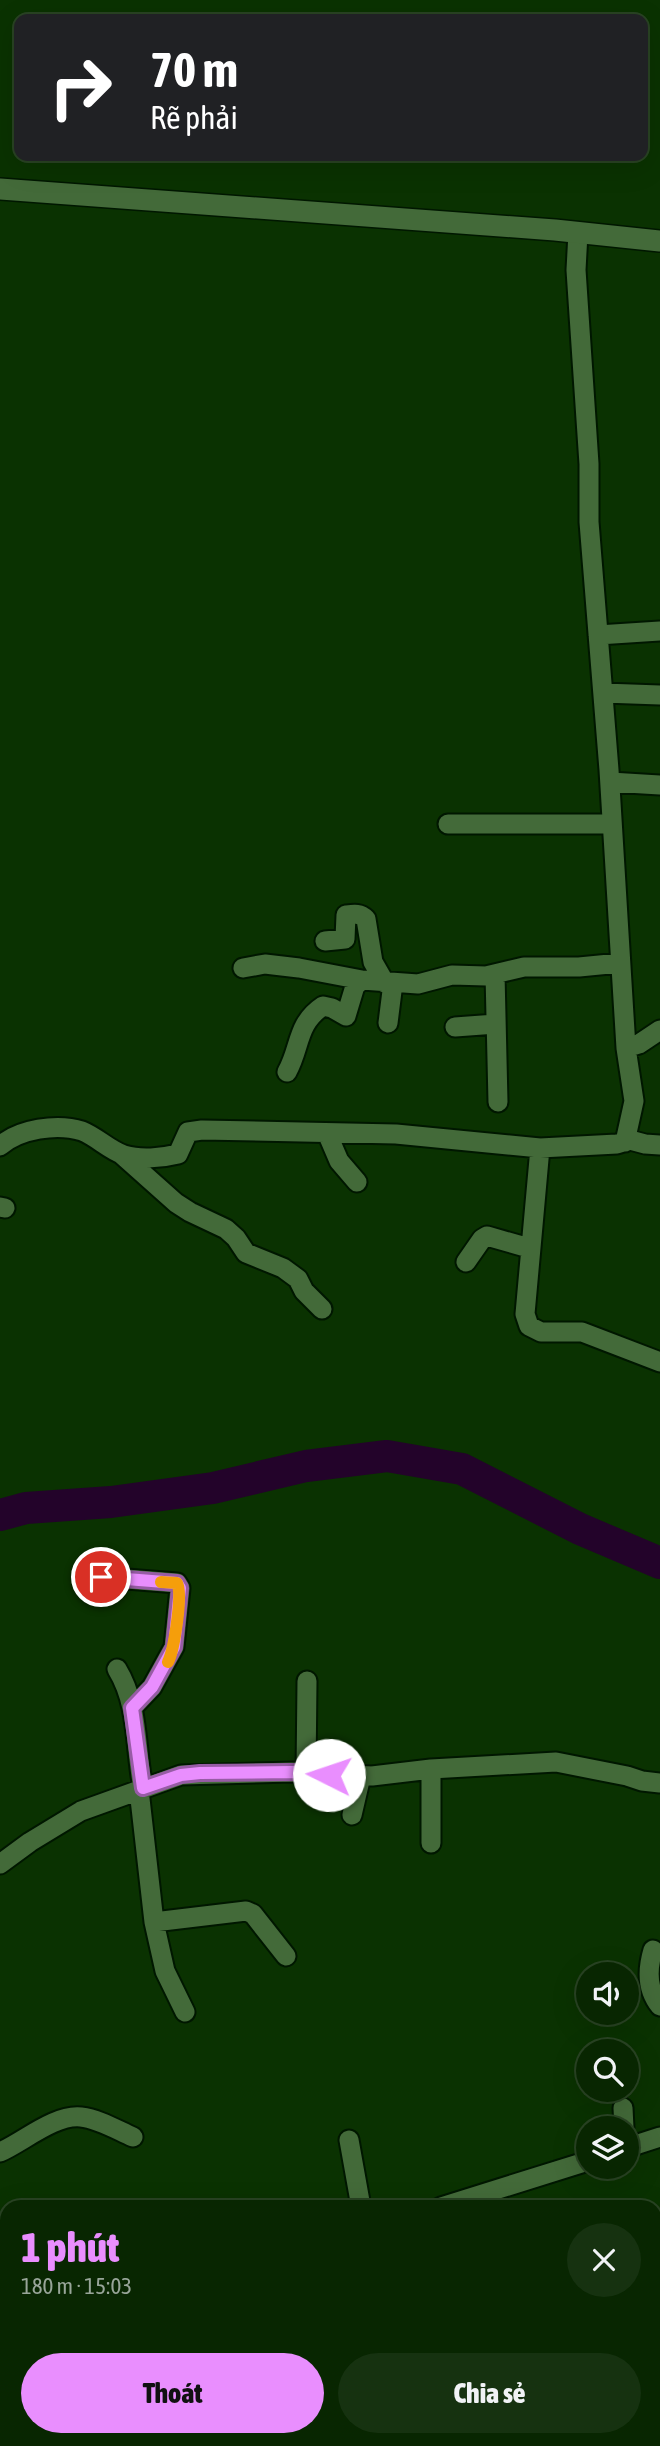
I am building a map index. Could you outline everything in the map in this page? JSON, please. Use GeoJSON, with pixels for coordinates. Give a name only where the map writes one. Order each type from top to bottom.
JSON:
{"type":"FeatureCollection","features":[{"type":"Feature","properties":{"kind":"street"},"geometry":{"type":"LineString","coordinates":[[0,189],[660,241]]}},
{"type":"Feature","properties":{"kind":"street"},"geometry":{"type":"LineString","coordinates":[[578,233],[576,271],[589,464],[589,523],[610,782],[626,1048],[634,1101],[625,1142]]}},
{"type":"Feature","properties":{"kind":"street"},"geometry":{"type":"LineString","coordinates":[[598,635],[660,631]]}},
{"type":"Feature","properties":{"kind":"street"},"geometry":{"type":"LineString","coordinates":[[603,693],[660,695]]}},
{"type":"Feature","properties":{"kind":"street"},"geometry":{"type":"LineString","coordinates":[[610,782],[660,785]]}},
{"type":"Feature","properties":{"kind":"street"},"geometry":{"type":"LineString","coordinates":[[448,824],[612,824]]}},
{"type":"Feature","properties":{"kind":"street"},"geometry":{"type":"LineString","coordinates":[[325,941],[345,939],[346,915],[358,914],[366,919],[373,962],[389,983],[388,1023]]}},
{"type":"Feature","properties":{"kind":"street"},"geometry":{"type":"LineString","coordinates":[[243,968],[265,964],[288,966],[389,983],[426,982],[452,975],[486,976],[524,967],[579,967],[620,963]]}},
{"type":"Feature","properties":{"kind":"street"},"geometry":{"type":"LineString","coordinates":[[495,974],[498,1102]]}},
{"type":"Feature","properties":{"kind":"street"},"geometry":{"type":"LineString","coordinates":[[287,1072],[295,1058],[298,1037],[308,1022],[323,1006],[346,1016],[355,986],[362,980]]}},
{"type":"Feature","properties":{"kind":"street"},"geometry":{"type":"LineString","coordinates":[[455,1027],[496,1024]]}},
{"type":"Feature","properties":{"kind":"street"},"geometry":{"type":"LineString","coordinates":[[626,1048],[639,1044],[660,1030]]}},
{"type":"Feature","properties":{"kind":"street"},"geometry":{"type":"LineString","coordinates":[[0,1146],[8,1139],[35,1129],[80,1130],[121,1154],[176,1203],[226,1229],[246,1253],[283,1268],[298,1279],[304,1291],[322,1309]]}},
{"type":"Feature","properties":{"kind":"street"},"geometry":{"type":"LineString","coordinates":[[121,1154],[132,1157],[166,1157],[177,1154],[188,1132],[202,1130],[396,1134],[540,1148],[630,1140],[660,1145]]}},
{"type":"Feature","properties":{"kind":"street"},"geometry":{"type":"LineString","coordinates":[[327,1133],[339,1161],[357,1182]]}},
{"type":"Feature","properties":{"kind":"street"},"geometry":{"type":"LineString","coordinates":[[540,1148],[524,1314],[529,1326],[541,1332],[582,1332],[660,1362]]}},
{"type":"Feature","properties":{"kind":"street"},"geometry":{"type":"LineString","coordinates":[[466,1262],[487,1236],[529,1248]]}},
{"type":"Feature","properties":{"kind":"street"},"geometry":{"type":"LineString","coordinates":[[101,1577],[177,1583],[180,1588],[174,1647],[152,1687],[132,1708]]}},
{"type":"Feature","properties":{"kind":"street"},"geometry":{"type":"LineString","coordinates":[[117,1669],[129,1692],[132,1708],[154,1922],[165,1971],[185,2012]]}},
{"type":"Feature","properties":{"kind":"street"},"geometry":{"type":"LineString","coordinates":[[306,1773],[307,1681]]}},
{"type":"Feature","properties":{"kind":"street"},"geometry":{"type":"LineString","coordinates":[[0,1864],[81,1811],[181,1775],[306,1773],[360,1776],[556,1762],[660,1783]]}},
{"type":"Feature","properties":{"kind":"street"},"geometry":{"type":"LineString","coordinates":[[431,1769],[431,1843]]}},
{"type":"Feature","properties":{"kind":"street"},"geometry":{"type":"LineString","coordinates":[[352,1815],[360,1776]]}},
{"type":"Feature","properties":{"kind":"street"},"geometry":{"type":"LineString","coordinates":[[154,1922],[246,1911],[253,1914],[286,1956]]}},
{"type":"Feature","properties":{"kind":"street"},"geometry":{"type":"LineString","coordinates":[[653,1950],[650,1959],[650,1994],[660,2007]]}},
{"type":"Feature","properties":{"kind":"street"},"geometry":{"type":"LineString","coordinates":[[0,2152],[71,2117],[83,2117],[133,2137]]}},
{"type":"Feature","properties":{"kind":"street"},"geometry":{"type":"LineString","coordinates":[[639,2144],[660,2137]]}},
{"type":"Feature","properties":{"kind":"street"},"geometry":{"type":"LineString","coordinates":[[349,2140],[360,2200]]}},
{"type":"Feature","properties":{"kind":"street"},"geometry":{"type":"LineString","coordinates":[[463,2200],[576,2165]]}},
{"type":"Feature","properties":{"kind":"waterway"},"geometry":{"type":"LineString","coordinates":[[0,1515],[26,1508],[111,1502],[213,1488],[306,1466],[387,1456],[462,1469],[580,1529],[660,1563]]}},
{"type":"Feature","properties":{"kind":"slow traffic"},"geometry":{"type":"LineString","coordinates":[[161,1582],[177,1583],[181,1593],[176,1615],[174,1647],[168,1662]]}},
{"type":"Feature","properties":{"kind":"route"},"geometry":{"type":"LineString","coordinates":[[101,1577],[177,1583],[181,1593],[171,1655],[152,1687],[132,1708],[143,1788],[181,1775],[200,1773],[292,1772],[329,1775]]}}]}
